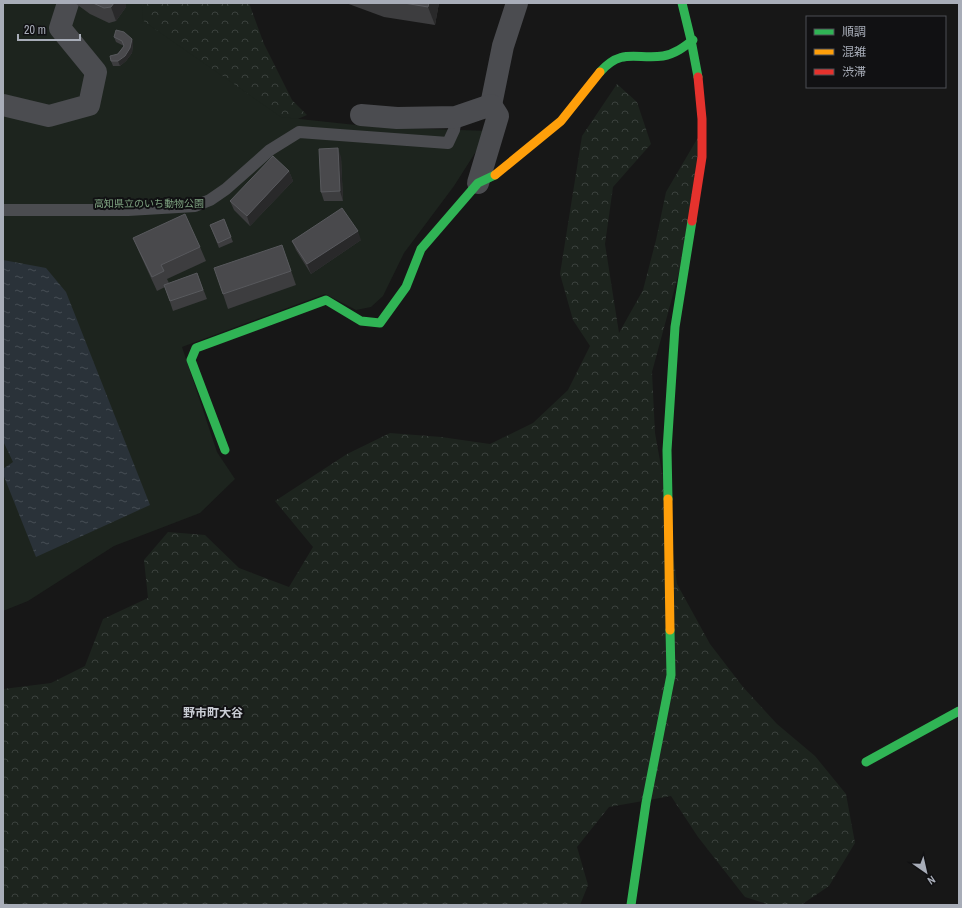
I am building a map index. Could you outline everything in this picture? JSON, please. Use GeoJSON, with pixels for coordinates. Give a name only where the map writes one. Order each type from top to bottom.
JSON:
{"type":"FeatureCollection","features":[{"type":"Feature","properties":{"kind":"street"},"geometry":{"type":"LineString","coordinates":[[3,105],[49,116],[89,105],[96,72],[60,28],[68,3]]}},
{"type":"Feature","properties":{"kind":"street"},"geometry":{"type":"LineString","coordinates":[[225,450],[191,360],[196,348],[326,300],[361,322],[380,322],[406,287],[421,249],[478,183],[498,116],[491,105],[503,46],[517,3]]}},
{"type":"Feature","properties":{"kind":"street"},"geometry":{"type":"LineString","coordinates":[[631,905],[646,803],[671,675],[667,450],[674,334],[702,157],[704,135],[693,40],[682,3]]}},
{"type":"Feature","properties":{"kind":"street"},"geometry":{"type":"LineString","coordinates":[[478,183],[499,174],[561,121],[601,70],[616,59],[627,55],[663,56],[676,52],[693,40]]}},
{"type":"Feature","properties":{"kind":"street"},"geometry":{"type":"LineString","coordinates":[[361,114],[397,118],[456,117],[491,105]]}},
{"type":"Feature","properties":{"kind":"street"},"geometry":{"type":"LineString","coordinates":[[866,762],[959,711]]}},
{"type":"Feature","properties":{"kind":"lane"},"geometry":{"type":"LineString","coordinates":[[3,210],[128,210],[195,206],[210,200],[226,189],[270,150],[299,132],[448,143],[454,130],[456,117]]}},
{"type":"Feature","properties":{"kind":"green space","name":"高知県立のいち動物公園"},"geometry":{"type":"Polygon","coordinates":[[[3,3],[143,3],[142,20],[281,117],[375,127],[489,131],[454,186],[404,253],[383,296],[371,307],[356,310],[325,294],[182,347],[217,452],[235,479],[200,513],[114,546],[28,601],[3,611],[3,3]]]}},
{"type":"Feature","properties":{"kind":"green space"},"geometry":{"type":"Polygon","coordinates":[[[135,3],[249,3],[264,44],[292,100],[307,115],[279,127],[3,82],[135,3]]]}},
{"type":"Feature","properties":{"kind":"green space"},"geometry":{"type":"Polygon","coordinates":[[[617,84],[637,102],[651,144],[613,187],[605,244],[619,333],[643,290],[656,240],[666,192],[703,129],[685,250],[652,372],[655,433],[664,483],[677,584],[710,644],[743,687],[777,724],[815,756],[846,794],[855,843],[829,886],[801,905],[770,905],[745,897],[698,837],[671,796],[609,807],[577,847],[588,885],[580,905],[3,905],[3,689],[51,683],[85,666],[103,619],[148,598],[144,560],[168,532],[205,535],[239,568],[289,587],[313,547],[275,501],[347,454],[390,433],[441,437],[490,444],[533,423],[568,390],[590,346],[573,320],[560,274],[582,136],[617,84]]]}},
{"type":"Feature","properties":{"kind":"water"},"geometry":{"type":"Polygon","coordinates":[[[3,260],[46,268],[66,292],[150,505],[36,557],[3,474],[3,469],[13,462],[3,441],[3,260]]]}},
{"type":"Feature","properties":{"kind":"building"},"geometry":{"type":"Polygon","coordinates":[[[93,3],[114,3],[111,7],[104,8],[93,3]]]}},
{"type":"Feature","properties":{"kind":"building"},"geometry":{"type":"Polygon","coordinates":[[[404,3],[429,3],[428,7],[404,3]]]}},
{"type":"Feature","properties":{"kind":"building"},"geometry":{"type":"Polygon","coordinates":[[[116,30],[124,32],[132,39],[130,48],[125,56],[118,61],[111,61],[110,56],[118,54],[124,46],[122,41],[114,37],[116,30]]]}},
{"type":"Feature","properties":{"kind":"building"},"geometry":{"type":"Polygon","coordinates":[[[338,148],[340,191],[321,192],[319,149],[338,148]]]}},
{"type":"Feature","properties":{"kind":"building"},"geometry":{"type":"Polygon","coordinates":[[[273,156],[289,171],[247,216],[230,201],[273,156]]]}},
{"type":"Feature","properties":{"kind":"building"},"geometry":{"type":"Polygon","coordinates":[[[342,208],[358,231],[307,264],[292,241],[342,208]]]}},
{"type":"Feature","properties":{"kind":"building"},"geometry":{"type":"Polygon","coordinates":[[[185,214],[200,247],[161,265],[164,271],[152,277],[133,238],[185,214]]]}},
{"type":"Feature","properties":{"kind":"building"},"geometry":{"type":"Polygon","coordinates":[[[224,219],[231,237],[218,243],[210,225],[224,219]]]}},
{"type":"Feature","properties":{"kind":"building"},"geometry":{"type":"Polygon","coordinates":[[[282,245],[291,271],[223,294],[214,268],[282,245]]]}},
{"type":"Feature","properties":{"kind":"building"},"geometry":{"type":"Polygon","coordinates":[[[197,273],[203,290],[170,301],[164,285],[197,273]]]}},
{"type":"Feature","properties":{"kind":"traffic: fast"},"geometry":{"type":"LineString","coordinates":[[682,3],[698,77]]}},
{"type":"Feature","properties":{"kind":"traffic: fast"},"geometry":{"type":"LineString","coordinates":[[600,72],[608,64],[623,57],[663,56],[679,50],[693,40]]}},
{"type":"Feature","properties":{"kind":"traffic: fast"},"geometry":{"type":"LineString","coordinates":[[225,450],[191,360],[196,348],[326,300],[361,321],[380,323],[406,287],[421,249],[478,183],[495,175]]}},
{"type":"Feature","properties":{"kind":"traffic: fast"},"geometry":{"type":"LineString","coordinates":[[668,499],[667,450],[675,327],[692,221]]}},
{"type":"Feature","properties":{"kind":"traffic: fast"},"geometry":{"type":"LineString","coordinates":[[631,905],[646,803],[671,675],[670,630]]}},
{"type":"Feature","properties":{"kind":"traffic: fast"},"geometry":{"type":"LineString","coordinates":[[866,762],[959,711]]}},
{"type":"Feature","properties":{"kind":"traffic: slow"},"geometry":{"type":"LineString","coordinates":[[495,175],[561,121],[600,72]]}},
{"type":"Feature","properties":{"kind":"traffic: slow"},"geometry":{"type":"LineString","coordinates":[[668,499],[670,630]]}},
{"type":"Feature","properties":{"kind":"traffic: jam"},"geometry":{"type":"LineString","coordinates":[[692,221],[702,157],[702,119],[698,77]]}},
{"type":"Feature","properties":{"kind":"district","name":"野市町大谷"},"geometry":{"type":"Point","coordinates":[213,713]}}]}
